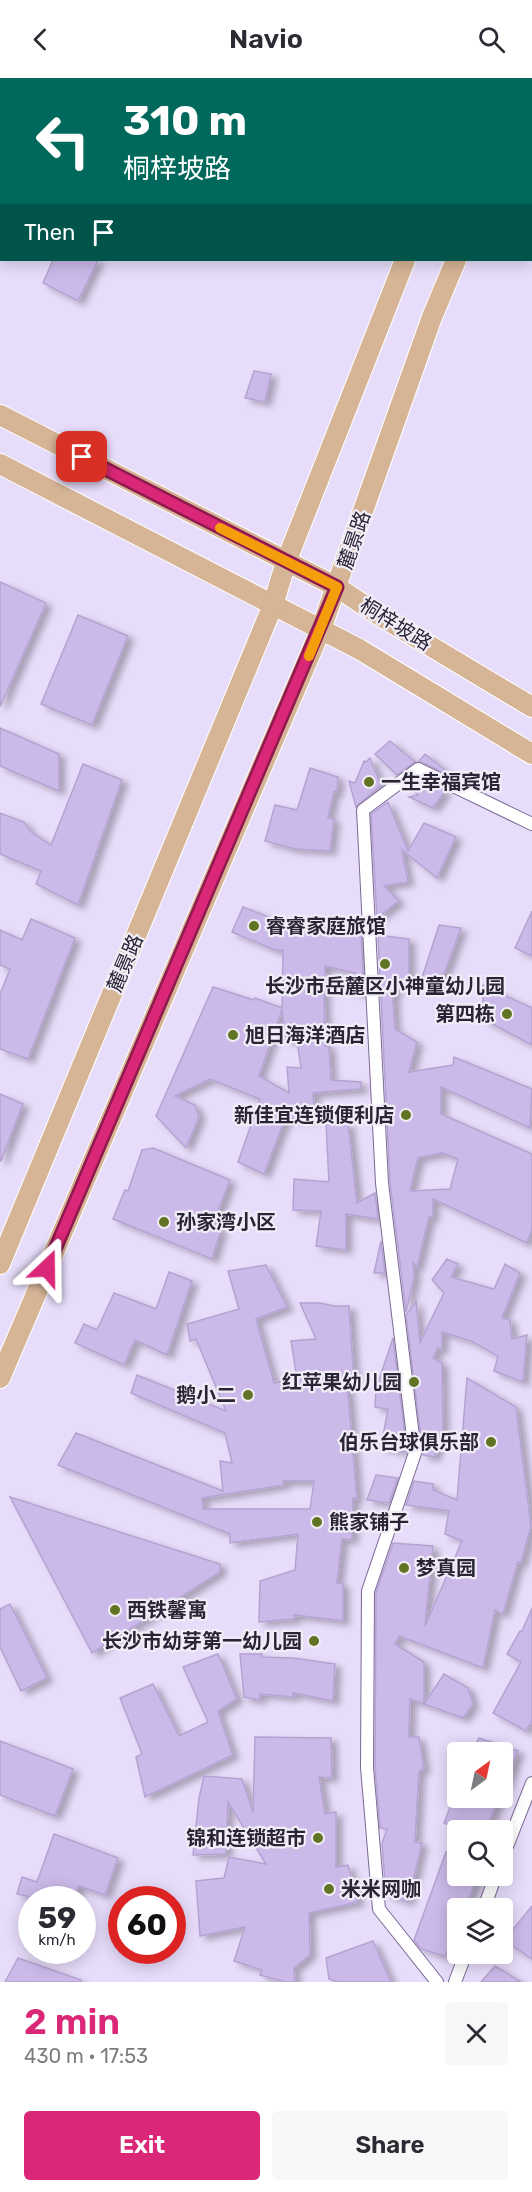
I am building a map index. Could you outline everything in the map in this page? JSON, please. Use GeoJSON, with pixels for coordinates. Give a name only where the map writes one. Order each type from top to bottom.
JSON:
{"type":"FeatureCollection","features":[{"type":"Feature","properties":{"kind":"main road","name":"麓景路"},"geometry":{"type":"LineString","coordinates":[[0,1264],[273,605],[286,562],[390,293],[405,261]]}},
{"type":"Feature","properties":{"kind":"main road","name":"麓景路"},"geometry":{"type":"LineString","coordinates":[[0,1378],[321,629],[432,317],[456,261]]}},
{"type":"Feature","properties":{"kind":"main road","name":"桐梓坡路"},"geometry":{"type":"LineString","coordinates":[[0,415],[337,587],[377,614],[532,707]]}},
{"type":"Feature","properties":{"kind":"main road","name":"桐梓坡路"},"geometry":{"type":"LineString","coordinates":[[0,464],[359,649],[532,754]]}},
{"type":"Feature","properties":{"kind":"street"},"geometry":{"type":"LineString","coordinates":[[437,1982],[379,1909],[367,1767],[368,1591],[415,1453],[382,1183],[363,810],[418,770],[532,824]]}},
{"type":"Feature","properties":{"kind":"street"},"geometry":{"type":"LineString","coordinates":[[513,1831],[532,1783]]}},
{"type":"Feature","properties":{"kind":"street"},"geometry":{"type":"LineString","coordinates":[[455,1982],[462,1964]]}},
{"type":"Feature","properties":{"kind":"building"},"geometry":{"type":"Polygon","coordinates":[[[53,261],[98,261],[78,301],[43,283],[53,261]]]}},
{"type":"Feature","properties":{"kind":"building"},"geometry":{"type":"Polygon","coordinates":[[[254,371],[271,374],[265,402],[245,398],[254,371]]]}},
{"type":"Feature","properties":{"kind":"building"},"geometry":{"type":"Polygon","coordinates":[[[0,582],[46,603],[0,707],[0,582]]]}},
{"type":"Feature","properties":{"kind":"building"},"geometry":{"type":"Polygon","coordinates":[[[78,615],[128,636],[92,725],[41,704],[78,615]]]}},
{"type":"Feature","properties":{"kind":"building"},"geometry":{"type":"Polygon","coordinates":[[[0,728],[59,754],[59,791],[0,766],[0,728]]]}},
{"type":"Feature","properties":{"kind":"building"},"geometry":{"type":"Polygon","coordinates":[[[390,741],[415,762],[397,775],[375,754],[390,741]]]}},
{"type":"Feature","properties":{"kind":"building"},"geometry":{"type":"Polygon","coordinates":[[[425,754],[455,778],[419,761],[425,754]]]}},
{"type":"Feature","properties":{"kind":"building","name":"一生幸福宾馆"},"geometry":{"type":"Polygon","coordinates":[[[370,758],[381,785],[356,807],[349,781],[355,783],[364,761],[370,758]]]}},
{"type":"Feature","properties":{"kind":"building"},"geometry":{"type":"Polygon","coordinates":[[[83,764],[122,780],[78,905],[36,884],[41,871],[0,854],[0,813],[24,822],[30,831],[51,845],[83,764]]]}},
{"type":"Feature","properties":{"kind":"building"},"geometry":{"type":"Polygon","coordinates":[[[310,768],[338,777],[337,792],[334,791],[328,818],[334,819],[330,851],[295,849],[265,841],[275,805],[297,810],[310,768]]]}},
{"type":"Feature","properties":{"kind":"building"},"geometry":{"type":"Polygon","coordinates":[[[419,779],[445,791],[433,808],[409,797],[418,795],[409,786],[419,779]]]}},
{"type":"Feature","properties":{"kind":"building"},"geometry":{"type":"Polygon","coordinates":[[[388,802],[408,851],[424,823],[456,837],[437,878],[402,850],[408,882],[384,886],[399,901],[377,918],[371,814],[388,802]]]}},
{"type":"Feature","properties":{"kind":"building"},"geometry":{"type":"Polygon","coordinates":[[[243,907],[279,921],[328,924],[328,929],[361,933],[364,993],[352,991],[355,973],[325,966],[326,986],[324,986],[325,1046],[329,1046],[331,1080],[361,1082],[361,1089],[313,1093],[315,1118],[285,1119],[264,1174],[238,1162],[260,1099],[210,1079],[175,1096],[195,1105],[199,1117],[186,1148],[156,1116],[213,987],[282,1008],[283,950],[275,950],[232,932],[243,907]],[[282,1010],[259,1076],[289,1093],[287,1067],[301,1068],[297,1040],[285,1040],[282,1010]]]}},
{"type":"Feature","properties":{"kind":"building"},"geometry":{"type":"Polygon","coordinates":[[[532,911],[532,956],[515,948],[532,911]]]}},
{"type":"Feature","properties":{"kind":"building"},"geometry":{"type":"Polygon","coordinates":[[[31,919],[75,938],[28,1059],[0,1049],[0,994],[10,969],[0,965],[0,930],[22,940],[31,919]]]}},
{"type":"Feature","properties":{"kind":"building"},"geometry":{"type":"Polygon","coordinates":[[[439,925],[461,928],[437,987],[420,984],[439,925]]]}},
{"type":"Feature","properties":{"kind":"building"},"geometry":{"type":"Polygon","coordinates":[[[378,935],[409,939],[409,982],[398,979],[393,999],[395,1029],[417,1042],[409,1072],[453,1065],[454,1057],[532,1089],[530,1128],[441,1087],[441,1114],[532,1154],[532,1229],[527,1243],[433,1199],[433,1217],[429,1217],[417,1267],[413,1263],[414,1277],[406,1312],[390,1182],[378,935]],[[442,1153],[418,1158],[410,1191],[450,1189],[458,1159],[442,1153]]]}},
{"type":"Feature","properties":{"kind":"building","name":"第四栋"},"geometry":{"type":"Polygon","coordinates":[[[483,985],[532,1008],[532,1045],[483,1019],[483,985]]]}},
{"type":"Feature","properties":{"kind":"building"},"geometry":{"type":"Polygon","coordinates":[[[0,1094],[23,1104],[1,1161],[0,1161],[0,1094]]]}},
{"type":"Feature","properties":{"kind":"building"},"geometry":{"type":"Polygon","coordinates":[[[326,1123],[348,1123],[357,1203],[375,1193],[378,1219],[346,1214],[346,1250],[316,1246],[321,1211],[293,1210],[294,1179],[329,1182],[326,1123]]]}},
{"type":"Feature","properties":{"kind":"building"},"geometry":{"type":"Polygon","coordinates":[[[153,1148],[230,1180],[213,1224],[221,1230],[212,1259],[113,1219],[125,1190],[128,1191],[142,1150],[153,1148]]]}},
{"type":"Feature","properties":{"kind":"building"},"geometry":{"type":"Polygon","coordinates":[[[381,1241],[385,1273],[374,1273],[381,1241]]]}},
{"type":"Feature","properties":{"kind":"building"},"geometry":{"type":"Polygon","coordinates":[[[447,1259],[458,1264],[451,1277],[494,1289],[505,1264],[520,1273],[502,1318],[510,1320],[512,1339],[527,1335],[523,1382],[494,1371],[498,1356],[471,1341],[442,1332],[442,1350],[438,1348],[433,1358],[442,1363],[443,1430],[434,1457],[423,1455],[406,1315],[416,1301],[420,1342],[444,1293],[432,1280],[447,1259]]]}},
{"type":"Feature","properties":{"kind":"building"},"geometry":{"type":"Polygon","coordinates":[[[266,1265],[287,1307],[256,1319],[274,1383],[297,1378],[291,1341],[316,1339],[300,1303],[349,1306],[354,1381],[347,1381],[357,1499],[353,1498],[352,1540],[342,1539],[337,1583],[343,1584],[343,1621],[294,1615],[295,1619],[259,1622],[260,1581],[295,1570],[298,1534],[230,1543],[230,1534],[58,1465],[76,1433],[223,1491],[220,1461],[232,1463],[225,1433],[131,1393],[137,1375],[226,1411],[196,1339],[190,1341],[187,1324],[239,1309],[228,1271],[266,1265]],[[283,1481],[284,1485],[202,1498],[203,1509],[310,1509],[314,1481],[283,1481]]]}},
{"type":"Feature","properties":{"kind":"building"},"geometry":{"type":"Polygon","coordinates":[[[169,1272],[192,1281],[167,1355],[135,1340],[124,1365],[75,1343],[84,1324],[97,1330],[114,1293],[156,1309],[169,1272]]]}},
{"type":"Feature","properties":{"kind":"building"},"geometry":{"type":"Polygon","coordinates":[[[393,1338],[407,1452],[381,1447],[388,1409],[375,1407],[376,1389],[393,1338]]]}},
{"type":"Feature","properties":{"kind":"building"},"geometry":{"type":"Polygon","coordinates":[[[467,1378],[516,1407],[531,1526],[503,1614],[495,1610],[483,1668],[399,1636],[395,1644],[424,1662],[424,1704],[410,1699],[409,1737],[419,1737],[424,1769],[419,1771],[415,1842],[422,1843],[408,1902],[386,1894],[382,1843],[387,1829],[380,1828],[375,1767],[376,1592],[393,1543],[433,1546],[425,1626],[462,1541],[445,1534],[449,1511],[406,1505],[414,1481],[433,1484],[433,1490],[457,1500],[467,1378]]]}},
{"type":"Feature","properties":{"kind":"building"},"geometry":{"type":"Polygon","coordinates":[[[376,1475],[398,1478],[389,1503],[367,1500],[376,1475]]]}},
{"type":"Feature","properties":{"kind":"building","name":"西铁馨寓"},"geometry":{"type":"Polygon","coordinates":[[[10,1497],[220,1564],[220,1572],[92,1653],[10,1497]]]}},
{"type":"Feature","properties":{"kind":"building"},"geometry":{"type":"Polygon","coordinates":[[[10,1604],[47,1678],[21,1691],[0,1647],[0,1609],[10,1604]]]}},
{"type":"Feature","properties":{"kind":"building"},"geometry":{"type":"Polygon","coordinates":[[[532,1608],[532,1721],[526,1731],[493,1713],[521,1662],[507,1654],[522,1631],[532,1608]]]}},
{"type":"Feature","properties":{"kind":"building"},"geometry":{"type":"Polygon","coordinates":[[[218,1654],[237,1699],[218,1711],[233,1755],[145,1797],[136,1757],[142,1754],[120,1698],[153,1684],[179,1736],[208,1722],[183,1667],[218,1654]]]}},
{"type":"Feature","properties":{"kind":"building"},"geometry":{"type":"Polygon","coordinates":[[[240,1654],[262,1654],[262,1657],[293,1658],[335,1664],[333,1701],[293,1693],[293,1697],[260,1694],[260,1700],[244,1697],[240,1654]]]}},
{"type":"Feature","properties":{"kind":"building"},"geometry":{"type":"Polygon","coordinates":[[[444,1674],[468,1688],[473,1704],[463,1718],[424,1704],[444,1674]]]}},
{"type":"Feature","properties":{"kind":"building"},"geometry":{"type":"Polygon","coordinates":[[[255,1737],[331,1738],[332,1778],[319,1777],[325,1814],[336,1812],[336,1867],[348,1865],[358,1902],[309,1913],[310,1955],[294,1968],[295,1982],[260,1975],[262,1970],[234,1961],[245,1927],[200,1936],[196,1881],[224,1878],[229,1857],[266,1864],[228,1802],[226,1854],[193,1855],[199,1798],[204,1776],[242,1779],[253,1812],[255,1737]]]}},
{"type":"Feature","properties":{"kind":"building"},"geometry":{"type":"Polygon","coordinates":[[[479,1738],[491,1742],[477,1742],[479,1738]]]}},
{"type":"Feature","properties":{"kind":"building"},"geometry":{"type":"Polygon","coordinates":[[[0,1741],[73,1769],[55,1816],[0,1795],[0,1741]]]}},
{"type":"Feature","properties":{"kind":"building"},"geometry":{"type":"Polygon","coordinates":[[[513,1749],[518,1751],[513,1764],[513,1749]]]}},
{"type":"Feature","properties":{"kind":"building"},"geometry":{"type":"Polygon","coordinates":[[[450,1808],[495,1808],[490,1820],[447,1820],[447,1824],[444,1823],[450,1808]]]}},
{"type":"Feature","properties":{"kind":"building"},"geometry":{"type":"Polygon","coordinates":[[[54,1834],[118,1858],[105,1895],[96,1892],[96,1886],[19,1886],[22,1877],[37,1882],[54,1834]]]}},
{"type":"Feature","properties":{"kind":"building"},"geometry":{"type":"Polygon","coordinates":[[[447,1852],[447,1886],[474,1886],[469,1898],[447,1898],[447,1951],[445,1956],[421,1949],[414,1940],[447,1852]]]}},
{"type":"Feature","properties":{"kind":"building"},"geometry":{"type":"Polygon","coordinates":[[[532,1906],[532,1959],[513,1946],[513,1929],[532,1906]]]}},
{"type":"Feature","properties":{"kind":"building"},"geometry":{"type":"Polygon","coordinates":[[[373,1941],[391,1982],[338,1982],[329,1979],[326,1958],[373,1941]]]}},
{"type":"Feature","properties":{"kind":"building"},"geometry":{"type":"Polygon","coordinates":[[[18,1958],[18,1964],[35,1964],[81,1980],[81,1982],[5,1982],[18,1958]]]}},
{"type":"Feature","properties":{"kind":"building"},"geometry":{"type":"Polygon","coordinates":[[[495,1966],[521,1982],[481,1982],[495,1966]]]}},
{"type":"Feature","properties":{"kind":"slow traffic"},"geometry":{"type":"LineString","coordinates":[[220,528],[337,587],[309,656]]}},
{"type":"Feature","properties":{"kind":"place","name":"一生幸福宾馆"},"geometry":{"type":"Point","coordinates":[369,782]}},
{"type":"Feature","properties":{"kind":"place","name":"睿睿家庭旅馆"},"geometry":{"type":"Point","coordinates":[254,926]}},
{"type":"Feature","properties":{"kind":"place","name":"长沙市岳麓区小神童幼儿园"},"geometry":{"type":"Point","coordinates":[385,964]}},
{"type":"Feature","properties":{"kind":"place","name":"第四栋"},"geometry":{"type":"Point","coordinates":[507,1014]}},
{"type":"Feature","properties":{"kind":"place","name":"旭日海洋酒店"},"geometry":{"type":"Point","coordinates":[233,1035]}},
{"type":"Feature","properties":{"kind":"place","name":"新佳宜连锁便利店"},"geometry":{"type":"Point","coordinates":[406,1115]}},
{"type":"Feature","properties":{"kind":"place","name":"孙家湾小区"},"geometry":{"type":"Point","coordinates":[164,1222]}},
{"type":"Feature","properties":{"kind":"place","name":"红苹果幼儿园"},"geometry":{"type":"Point","coordinates":[414,1382]}},
{"type":"Feature","properties":{"kind":"place","name":"鹅小二"},"geometry":{"type":"Point","coordinates":[248,1395]}},
{"type":"Feature","properties":{"kind":"place","name":"伯乐台球俱乐部"},"geometry":{"type":"Point","coordinates":[491,1442]}},
{"type":"Feature","properties":{"kind":"place","name":"熊家铺子"},"geometry":{"type":"Point","coordinates":[317,1522]}},
{"type":"Feature","properties":{"kind":"place","name":"梦真园"},"geometry":{"type":"Point","coordinates":[404,1568]}},
{"type":"Feature","properties":{"kind":"place","name":"西铁馨寓"},"geometry":{"type":"Point","coordinates":[115,1610]}},
{"type":"Feature","properties":{"kind":"place","name":"长沙市幼芽第一幼儿园"},"geometry":{"type":"Point","coordinates":[314,1641]}},
{"type":"Feature","properties":{"kind":"place","name":"锦和连锁超市"},"geometry":{"type":"Point","coordinates":[318,1838]}},
{"type":"Feature","properties":{"kind":"place","name":"米米网咖"},"geometry":{"type":"Point","coordinates":[329,1889]}},
{"type":"Feature","properties":{"kind":"route"},"geometry":{"type":"LineString","coordinates":[[47,1268],[337,587],[82,457]]}}]}
